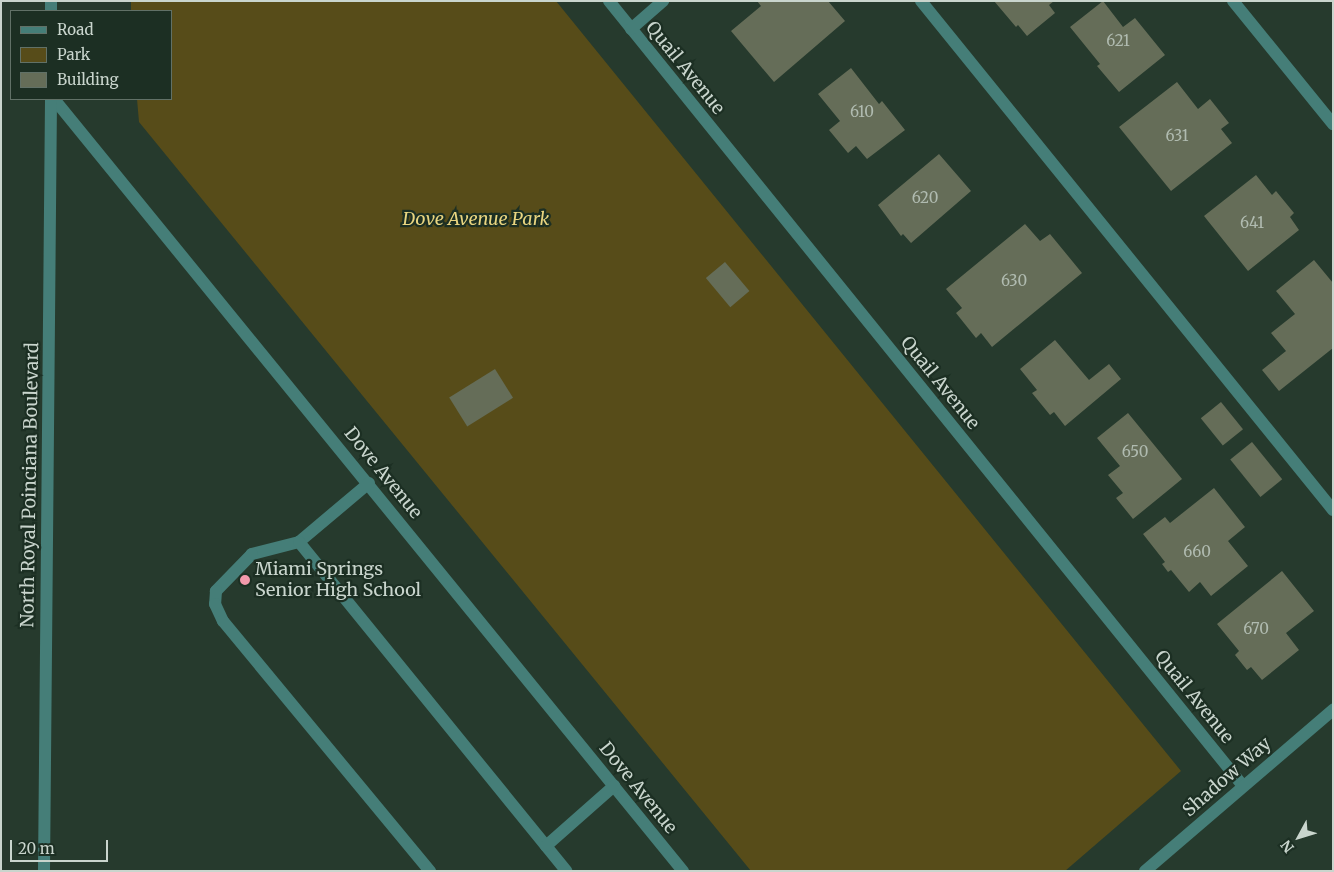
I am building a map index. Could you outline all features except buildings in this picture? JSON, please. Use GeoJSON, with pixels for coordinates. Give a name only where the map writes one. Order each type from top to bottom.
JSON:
{"type":"FeatureCollection","features":[{"type":"Feature","properties":{"kind":"street","name":"Quail Avenue"},"geometry":{"type":"LineString","coordinates":[[609,1],[1243,786]]}},
{"type":"Feature","properties":{"kind":"street"},"geometry":{"type":"LineString","coordinates":[[631,29],[663,1]]}},
{"type":"Feature","properties":{"kind":"street"},"geometry":{"type":"LineString","coordinates":[[921,1],[1333,510]]}},
{"type":"Feature","properties":{"kind":"street"},"geometry":{"type":"LineString","coordinates":[[1233,1],[1333,124]]}},
{"type":"Feature","properties":{"kind":"street","name":"North Royal Poinciana Boulevard"},"geometry":{"type":"LineString","coordinates":[[44,871],[53,100]]}},
{"type":"Feature","properties":{"kind":"street","name":"Dove Avenue"},"geometry":{"type":"LineString","coordinates":[[54,100],[369,483],[683,871]]}},
{"type":"Feature","properties":{"kind":"street"},"geometry":{"type":"LineString","coordinates":[[369,483],[299,542],[252,554],[216,591],[214,604],[223,621],[430,871]]}},
{"type":"Feature","properties":{"kind":"street"},"geometry":{"type":"LineString","coordinates":[[299,542],[566,871]]}},
{"type":"Feature","properties":{"kind":"street","name":"Shadow Way"},"geometry":{"type":"LineString","coordinates":[[1145,871],[1333,710]]}},
{"type":"Feature","properties":{"kind":"street"},"geometry":{"type":"LineString","coordinates":[[546,846],[614,786]]}},
{"type":"Feature","properties":{"kind":"green space","name":"Dove Avenue Park"},"geometry":{"type":"Polygon","coordinates":[[[131,1],[556,1],[1181,771],[1065,871],[751,871],[139,122],[137,100],[172,100],[172,10],[131,10],[131,1]]]}},
{"type":"Feature","properties":{"kind":"place","name":"Miami Springs Senior High School"},"geometry":{"type":"Point","coordinates":[245,580]}}]}
